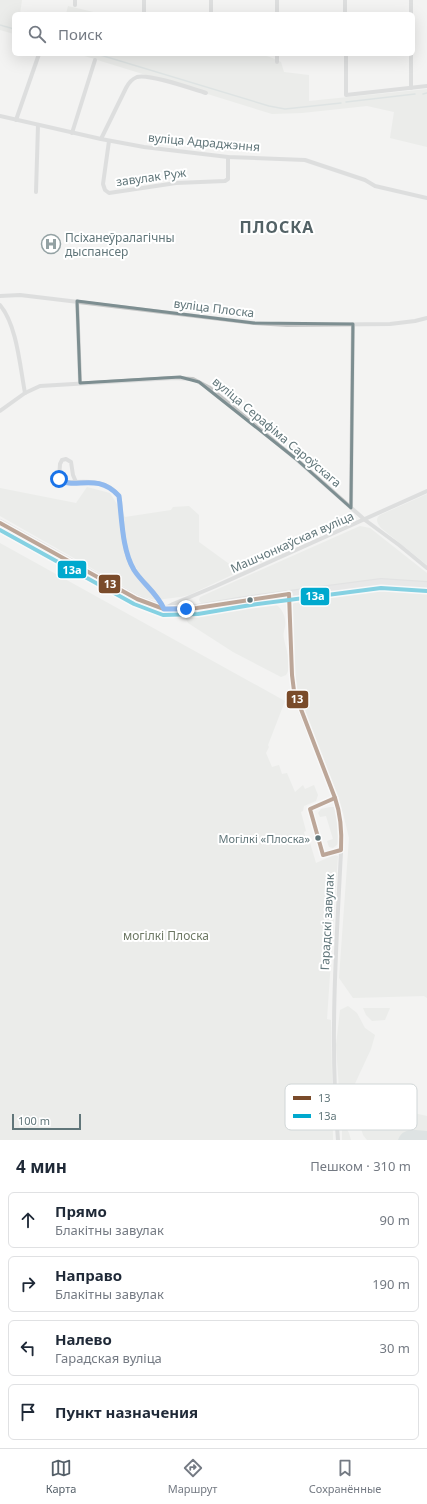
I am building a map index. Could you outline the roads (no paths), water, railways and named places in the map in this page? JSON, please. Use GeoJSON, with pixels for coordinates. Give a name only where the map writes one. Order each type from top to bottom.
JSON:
{"type":"FeatureCollection","features":[{"type":"Feature","properties":{"kind":"main road"},"geometry":{"type":"LineString","coordinates":[[0,523],[137,599],[164,609],[197,608],[381,582],[427,585]]}},
{"type":"Feature","properties":{"kind":"street"},"geometry":{"type":"LineString","coordinates":[[75,0],[75,5]]}},
{"type":"Feature","properties":{"kind":"street"},"geometry":{"type":"LineString","coordinates":[[144,0],[144,12]]}},
{"type":"Feature","properties":{"kind":"street"},"geometry":{"type":"LineString","coordinates":[[211,0],[211,12]]}},
{"type":"Feature","properties":{"kind":"street"},"geometry":{"type":"LineString","coordinates":[[277,0],[277,12]]}},
{"type":"Feature","properties":{"kind":"street"},"geometry":{"type":"LineString","coordinates":[[345,0],[345,12]]}},
{"type":"Feature","properties":{"kind":"street"},"geometry":{"type":"LineString","coordinates":[[411,0],[411,12]]}},
{"type":"Feature","properties":{"kind":"street"},"geometry":{"type":"LineString","coordinates":[[16,120],[38,56]]}},
{"type":"Feature","properties":{"kind":"street"},"geometry":{"type":"LineString","coordinates":[[277,56],[277,62]]}},
{"type":"Feature","properties":{"kind":"street"},"geometry":{"type":"LineString","coordinates":[[346,56],[346,94],[427,86]]}},
{"type":"Feature","properties":{"kind":"street"},"geometry":{"type":"LineString","coordinates":[[411,56],[412,88]]}},
{"type":"Feature","properties":{"kind":"street"},"geometry":{"type":"LineString","coordinates":[[72,133],[95,60]]}},
{"type":"Feature","properties":{"kind":"street"},"geometry":{"type":"LineString","coordinates":[[101,139],[126,88],[136,77],[149,77],[206,93]]}},
{"type":"Feature","properties":{"kind":"street","name":"вуліца Адраджэння"},"geometry":{"type":"LineString","coordinates":[[0,116],[109,141],[154,149],[228,157],[305,160],[365,180],[375,186],[427,198]]}},
{"type":"Feature","properties":{"kind":"street"},"geometry":{"type":"LineString","coordinates":[[36,192],[38,125]]}},
{"type":"Feature","properties":{"kind":"street","name":"завулак Руж"},"geometry":{"type":"LineString","coordinates":[[109,141],[103,186],[109,193],[176,182],[225,180],[228,179],[228,157]]}},
{"type":"Feature","properties":{"kind":"street","name":"вуліца Плоска"},"geometry":{"type":"LineString","coordinates":[[0,296],[20,295],[254,323],[287,325],[398,324],[427,318]]}},
{"type":"Feature","properties":{"kind":"street"},"geometry":{"type":"LineString","coordinates":[[77,302],[80,383]]}},
{"type":"Feature","properties":{"kind":"street"},"geometry":{"type":"LineString","coordinates":[[0,305],[11,325],[25,393]]}},
{"type":"Feature","properties":{"kind":"street"},"geometry":{"type":"LineString","coordinates":[[351,508],[353,324]]}},
{"type":"Feature","properties":{"kind":"street","name":"вуліца Серафіма Сароўскага"},"geometry":{"type":"LineString","coordinates":[[0,411],[25,393],[40,386],[180,377],[199,382],[210,388],[296,459],[364,520],[399,545],[427,568]]}},
{"type":"Feature","properties":{"kind":"street"},"geometry":{"type":"LineString","coordinates":[[76,482],[73,475],[71,462],[66,459],[62,460],[58,475],[59,479],[64,482],[100,483],[110,488],[119,496],[125,546],[130,563],[140,578],[156,596],[164,609]]}},
{"type":"Feature","properties":{"kind":"street","name":"Машчонкаўская вуліца"},"geometry":{"type":"LineString","coordinates":[[164,609],[427,492]]}},
{"type":"Feature","properties":{"kind":"street","name":"Гарадскі завулак"},"geometry":{"type":"LineString","coordinates":[[289,594],[294,691],[335,798],[341,820],[342,832],[334,1000],[335,1084]]}},
{"type":"Feature","properties":{"kind":"street","name":"Гарадскі завулак"},"geometry":{"type":"LineString","coordinates":[[337,1130],[338,1140]]}},
{"type":"Feature","properties":{"kind":"waterway"},"geometry":{"type":"LineString","coordinates":[[0,25],[12,28]]}},
{"type":"Feature","properties":{"kind":"waterway"},"geometry":{"type":"LineString","coordinates":[[104,56],[269,106],[285,109],[341,103]]}},
{"type":"Feature","properties":{"kind":"waterway"},"geometry":{"type":"LineString","coordinates":[[423,94],[427,93]]}},
{"type":"Feature","properties":{"kind":"waterway"},"geometry":{"type":"LineString","coordinates":[[346,102],[415,94]]}},
{"type":"Feature","properties":{"kind":"place","name":"Псіханеўралагічны дыспансер"},"geometry":{"type":"Point","coordinates":[51,244]}},
{"type":"Feature","properties":{"kind":"place","name":"Могілкі «Плоска»"},"geometry":{"type":"Point","coordinates":[318,838]}},
{"type":"Feature","properties":{"kind":"district","name":"ПЛОСКА"},"geometry":{"type":"Point","coordinates":[277,227]}},
{"type":"Feature","properties":{"kind":"park label","name":"могілкі Плоска"},"geometry":{"type":"Point","coordinates":[166,935]}}]}
